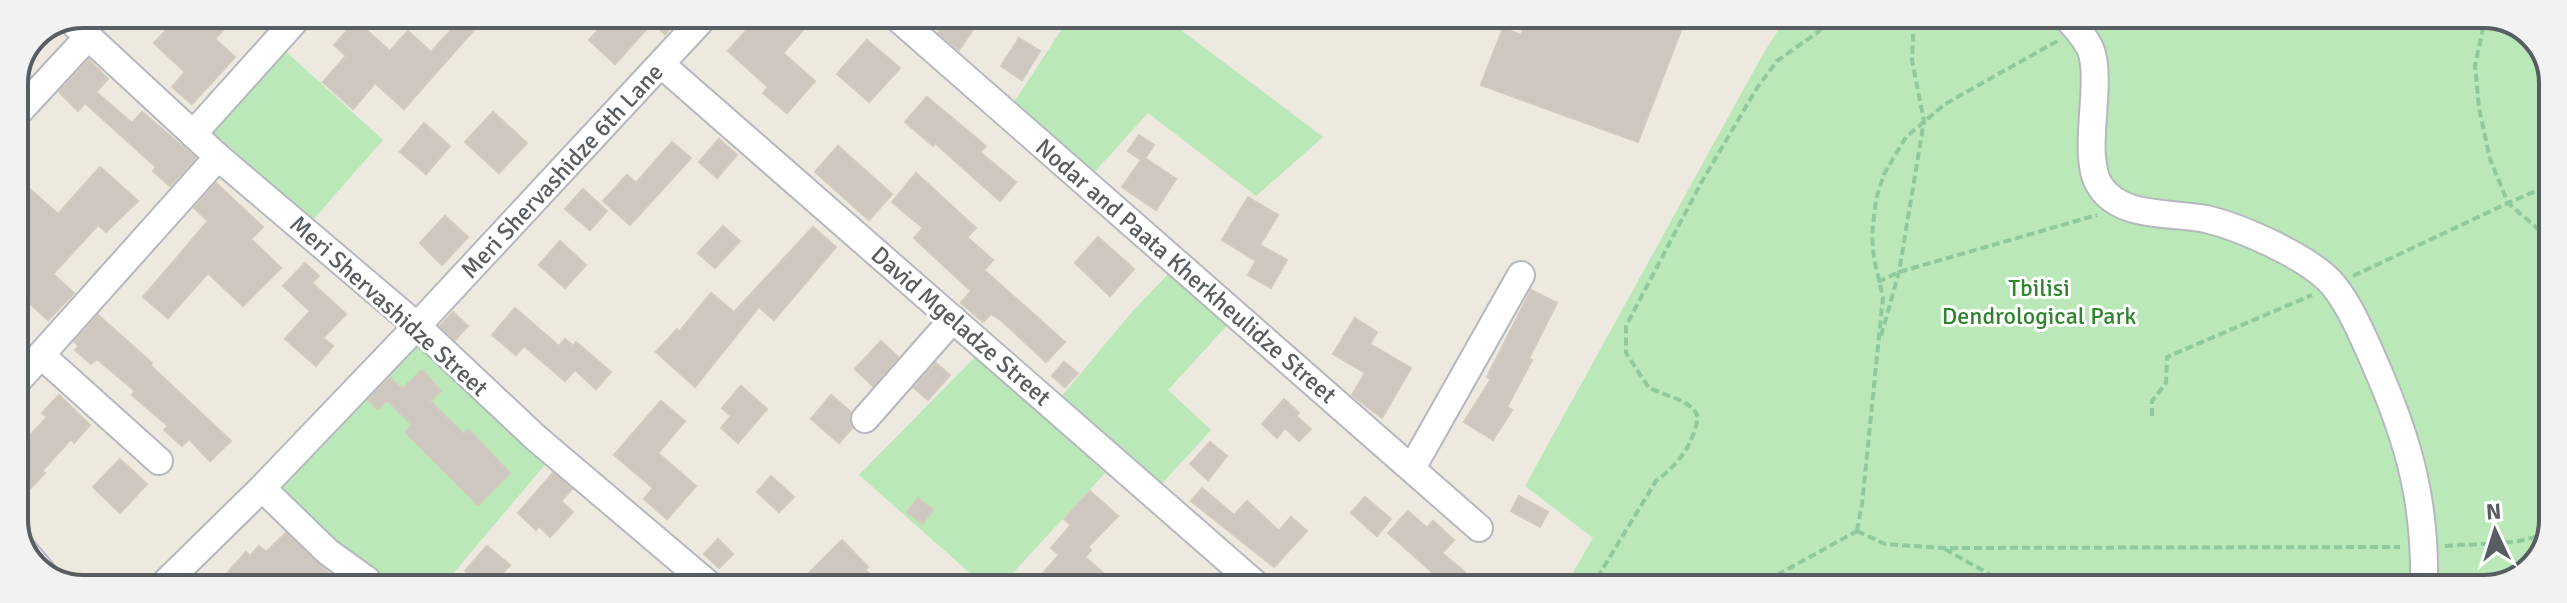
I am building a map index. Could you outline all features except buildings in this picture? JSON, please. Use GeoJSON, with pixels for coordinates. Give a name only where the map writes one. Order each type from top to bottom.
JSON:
{"type":"FeatureCollection","features":[{"type":"Feature","properties":{"kind":"street"},"geometry":{"type":"LineString","coordinates":[[28,98],[79,28]]}},
{"type":"Feature","properties":{"kind":"street","name":"Meri Shervashidze Street"},"geometry":{"type":"LineString","coordinates":[[79,28],[218,157],[417,326],[536,438],[698,575]]}},
{"type":"Feature","properties":{"kind":"street"},"geometry":{"type":"LineString","coordinates":[[193,134],[288,28]]}},
{"type":"Feature","properties":{"kind":"street","name":"Meri Shervashidze 6th Lane"},"geometry":{"type":"LineString","coordinates":[[173,575],[262,488],[417,326],[695,28]]}},
{"type":"Feature","properties":{"kind":"street","name":"Nodar and Paata Kherkheulidze Street"},"geometry":{"type":"LineString","coordinates":[[909,28],[1479,528]]}},
{"type":"Feature","properties":{"kind":"street"},"geometry":{"type":"LineString","coordinates":[[2075,28],[2091,50],[2094,80],[2091,143],[2094,172],[2100,187],[2122,206],[2207,220],[2265,240],[2311,265],[2334,285],[2366,343],[2405,436],[2418,491],[2425,547],[2424,575]]}},
{"type":"Feature","properties":{"kind":"street","name":"David Mgeladze Street"},"geometry":{"type":"LineString","coordinates":[[662,65],[1245,575]]}},
{"type":"Feature","properties":{"kind":"street"},"geometry":{"type":"LineString","coordinates":[[159,461],[30,355],[218,157]]}},
{"type":"Feature","properties":{"kind":"street"},"geometry":{"type":"LineString","coordinates":[[1412,468],[1521,275]]}},
{"type":"Feature","properties":{"kind":"street"},"geometry":{"type":"LineString","coordinates":[[865,419],[953,319]]}},
{"type":"Feature","properties":{"kind":"street"},"geometry":{"type":"LineString","coordinates":[[262,488],[328,552],[360,575]]}},
{"type":"Feature","properties":{"kind":"path"},"geometry":{"type":"LineString","coordinates":[[1599,575],[1656,481],[1683,456],[1698,417],[1693,408],[1682,401],[1649,388],[1626,353],[1626,326],[1701,183],[1757,88],[1777,61],[1822,28]]}},
{"type":"Feature","properties":{"kind":"path"},"geometry":{"type":"LineString","coordinates":[[1878,346],[1899,272],[1924,121],[1912,60],[1913,28]]}},
{"type":"Feature","properties":{"kind":"path"},"geometry":{"type":"LineString","coordinates":[[1857,531],[1883,297],[1872,247],[1876,199],[1884,174],[1906,137],[1924,121],[1945,104],[2018,61],[2064,28]]}},
{"type":"Feature","properties":{"kind":"path"},"geometry":{"type":"LineString","coordinates":[[2483,28],[2475,65],[2479,108],[2490,159],[2508,203],[2539,230]]}},
{"type":"Feature","properties":{"kind":"path"},"geometry":{"type":"LineString","coordinates":[[2508,203],[2539,190]]}},
{"type":"Feature","properties":{"kind":"path"},"geometry":{"type":"LineString","coordinates":[[1878,282],[1899,272],[2074,224],[2122,206]]}},
{"type":"Feature","properties":{"kind":"path"},"geometry":{"type":"LineString","coordinates":[[1857,531],[1885,544],[1943,548],[2425,547],[2515,542],[2536,537]]}},
{"type":"Feature","properties":{"kind":"path"},"geometry":{"type":"LineString","coordinates":[[1777,575],[1857,531]]}},
{"type":"Feature","properties":{"kind":"path"},"geometry":{"type":"LineString","coordinates":[[1943,548],[1990,575]]}},
{"type":"Feature","properties":{"kind":"green space"},"geometry":{"type":"Polygon","coordinates":[[[1062,28],[1178,28],[1323,137],[1256,196],[1148,113],[1090,177],[1012,105],[1062,28]]]}},
{"type":"Feature","properties":{"kind":"green space","name":"Tbilisi Dendrological Park"},"geometry":{"type":"Polygon","coordinates":[[[1780,28],[2484,28],[2512,35],[2532,55],[2539,79],[2539,520],[2532,548],[2515,566],[2484,575],[1572,575],[1593,538],[1525,486],[1780,28]]]}},
{"type":"Feature","properties":{"kind":"green space"},"geometry":{"type":"Polygon","coordinates":[[[282,48],[383,140],[312,221],[212,131],[282,48]]]}},
{"type":"Feature","properties":{"kind":"green space"},"geometry":{"type":"Polygon","coordinates":[[[1170,272],[1230,322],[1168,390],[1211,430],[1157,489],[1061,397],[1170,272]]]}},
{"type":"Feature","properties":{"kind":"green space"},"geometry":{"type":"Polygon","coordinates":[[[419,338],[549,460],[452,575],[370,575],[273,488],[419,338]]]}},
{"type":"Feature","properties":{"kind":"green space"},"geometry":{"type":"Polygon","coordinates":[[[976,356],[1105,473],[1011,575],[972,575],[859,475],[976,356]]]}}]}
